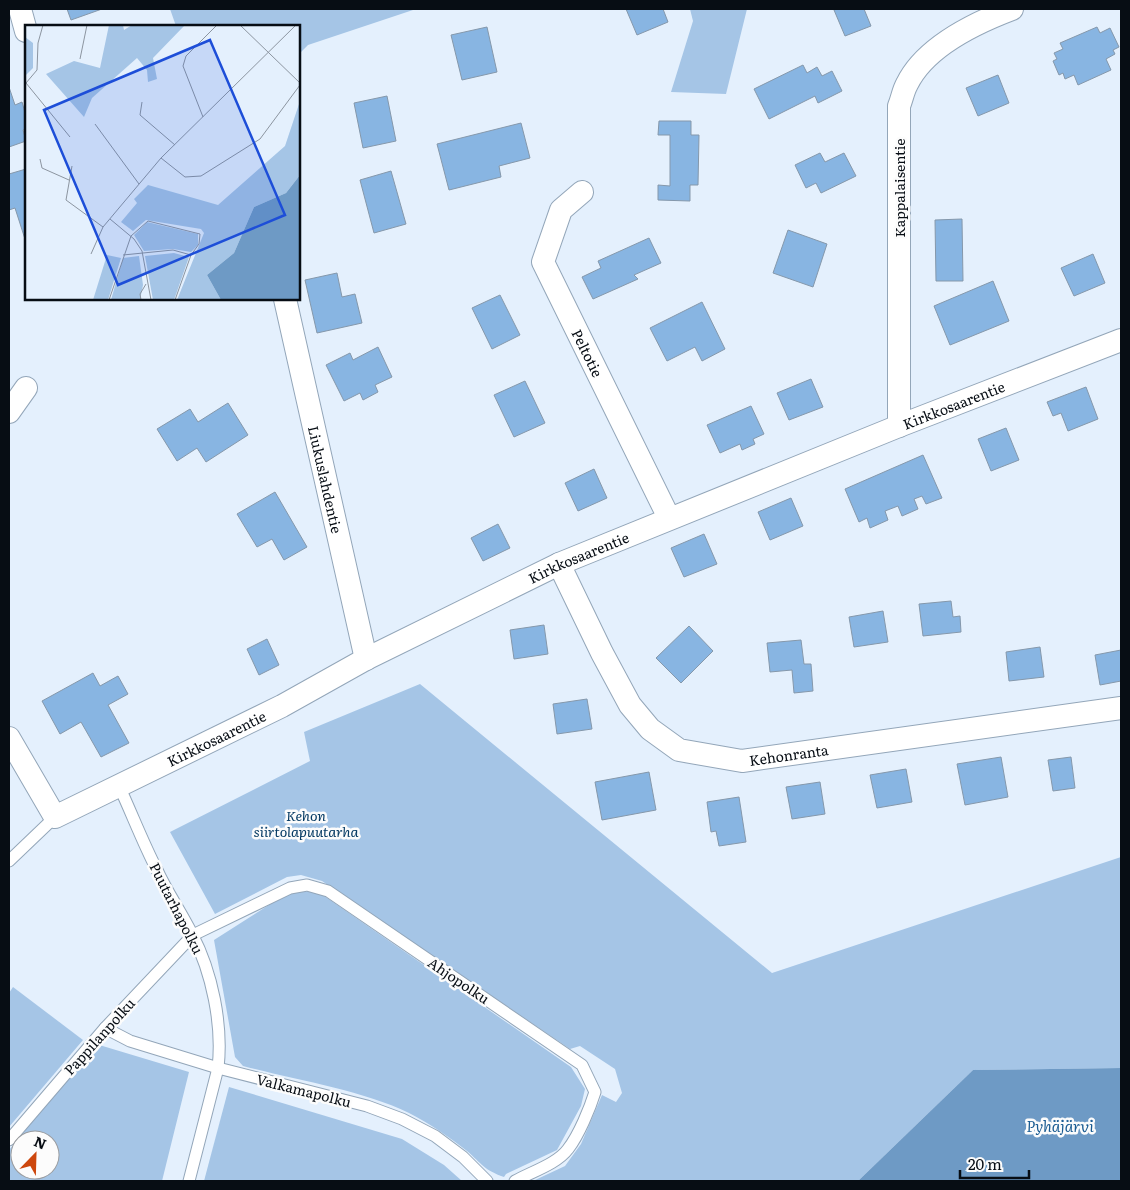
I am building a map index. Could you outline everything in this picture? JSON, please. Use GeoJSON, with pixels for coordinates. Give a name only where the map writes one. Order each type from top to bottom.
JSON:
{"type":"FeatureCollection","features":[{"type":"Feature","properties":{"kind":"street"},"geometry":{"type":"LineString","coordinates":[[20,9],[25,27]]}},
{"type":"Feature","properties":{"kind":"street","name":"Kappalaisentie"},"geometry":{"type":"LineString","coordinates":[[900,426],[899,106],[907,84],[918,67],[952,37],[1012,9]]}},
{"type":"Feature","properties":{"kind":"street","name":"Peltotie"},"geometry":{"type":"LineString","coordinates":[[582,192],[561,210],[543,262],[669,518]]}},
{"type":"Feature","properties":{"kind":"street","name":"Liukuslahdentie"},"geometry":{"type":"LineString","coordinates":[[286,300],[366,659]]}},
{"type":"Feature","properties":{"kind":"street","name":"Kirkkosaarentie"},"geometry":{"type":"LineString","coordinates":[[55,817],[282,706],[366,659],[560,564],[669,518],[1121,340]]}},
{"type":"Feature","properties":{"kind":"street"},"geometry":{"type":"LineString","coordinates":[[9,412],[26,388]]}},
{"type":"Feature","properties":{"kind":"street","name":"Kehonranta"},"geometry":{"type":"LineString","coordinates":[[560,564],[602,653],[630,705],[650,729],[679,750],[742,761],[1121,708]]}},
{"type":"Feature","properties":{"kind":"street"},"geometry":{"type":"LineString","coordinates":[[9,738],[55,817]]}},
{"type":"Feature","properties":{"kind":"lane","name":"Puutarhapolku"},"geometry":{"type":"LineString","coordinates":[[119,786],[157,871],[193,935],[205,964],[212,990],[220,1050],[218,1068],[188,1181]]}},
{"type":"Feature","properties":{"kind":"lane"},"geometry":{"type":"LineString","coordinates":[[9,861],[55,817]]}},
{"type":"Feature","properties":{"kind":"lane","name":"Ahjopolku"},"geometry":{"type":"LineString","coordinates":[[193,935],[290,888],[307,885],[328,891],[582,1064],[595,1092],[569,1149],[559,1157],[515,1181]]}},
{"type":"Feature","properties":{"kind":"lane","name":"Pappilanpolku"},"geometry":{"type":"LineString","coordinates":[[9,1140],[105,1028],[193,935]]}},
{"type":"Feature","properties":{"kind":"lane","name":"Valkamapolku"},"geometry":{"type":"LineString","coordinates":[[105,1028],[130,1041],[218,1068],[367,1106],[402,1118],[434,1136],[464,1157],[487,1181]]}},
{"type":"Feature","properties":{"kind":"green space"},"geometry":{"type":"Polygon","coordinates":[[[170,9],[416,9],[308,45],[300,53],[300,25],[176,25],[170,9]]]}},
{"type":"Feature","properties":{"kind":"green space"},"geometry":{"type":"Polygon","coordinates":[[[690,9],[747,9],[726,94],[671,92],[693,21],[690,9]]]}},
{"type":"Feature","properties":{"kind":"green space","name":"Kehon siirtolapuutarha"},"geometry":{"type":"Polygon","coordinates":[[[420,684],[772,973],[1121,857],[1121,1068],[973,1070],[858,1181],[533,1181],[565,1166],[581,1144],[602,1095],[616,1102],[622,1093],[615,1069],[580,1046],[570,1049],[322,881],[301,875],[287,877],[215,914],[170,832],[310,761],[304,732],[420,684]]]}},
{"type":"Feature","properties":{"kind":"green space"},"geometry":{"type":"Polygon","coordinates":[[[301,891],[320,893],[571,1067],[585,1089],[581,1106],[557,1150],[506,1174],[504,1177],[487,1169],[446,1135],[409,1113],[349,1092],[243,1066],[235,1057],[214,940],[283,896],[301,891]]]}},
{"type":"Feature","properties":{"kind":"green space"},"geometry":{"type":"Polygon","coordinates":[[[13,987],[83,1040],[9,1127],[9,993],[13,987]]]}},
{"type":"Feature","properties":{"kind":"green space"},"geometry":{"type":"Polygon","coordinates":[[[96,1044],[189,1072],[162,1181],[9,1181],[10,1149],[10,1180],[60,1180],[60,1130],[25,1130],[96,1044]]]}},
{"type":"Feature","properties":{"kind":"green space"},"geometry":{"type":"Polygon","coordinates":[[[229,1087],[402,1139],[444,1165],[462,1181],[204,1181],[229,1087]]]}},
{"type":"Feature","properties":{"kind":"water","name":"Pyhäjärvi"},"geometry":{"type":"Polygon","coordinates":[[[1121,1068],[1121,1181],[858,1181],[973,1070],[1121,1068]]]}},
{"type":"Feature","properties":{"kind":"building"},"geometry":{"type":"Polygon","coordinates":[[[67,9],[102,9],[71,20],[67,9]]]}},
{"type":"Feature","properties":{"kind":"building"},"geometry":{"type":"Polygon","coordinates":[[[626,9],[663,9],[668,22],[637,35],[626,9]]]}},
{"type":"Feature","properties":{"kind":"building"},"geometry":{"type":"Polygon","coordinates":[[[864,9],[871,26],[845,36],[834,10],[864,9]]]}},
{"type":"Feature","properties":{"kind":"building"},"geometry":{"type":"Polygon","coordinates":[[[487,27],[497,72],[462,80],[451,35],[487,27]]]}},
{"type":"Feature","properties":{"kind":"building"},"geometry":{"type":"Polygon","coordinates":[[[1097,27],[1100,33],[1110,28],[1119,47],[1113,50],[1115,54],[1106,59],[1111,70],[1078,85],[1074,75],[1065,79],[1063,73],[1059,75],[1053,61],[1057,59],[1054,53],[1063,49],[1060,43],[1097,27]]]}},
{"type":"Feature","properties":{"kind":"building"},"geometry":{"type":"Polygon","coordinates":[[[803,65],[807,73],[817,67],[822,76],[832,71],[842,91],[818,103],[815,96],[769,119],[754,89],[803,65]]]}},
{"type":"Feature","properties":{"kind":"building"},"geometry":{"type":"Polygon","coordinates":[[[998,75],[1009,103],[978,116],[966,88],[998,75]]]}},
{"type":"Feature","properties":{"kind":"building"},"geometry":{"type":"Polygon","coordinates":[[[9,87],[15,105],[22,102],[25,112],[25,129],[23,130],[25,141],[9,147],[9,87]]]}},
{"type":"Feature","properties":{"kind":"building"},"geometry":{"type":"Polygon","coordinates":[[[387,96],[396,141],[363,148],[354,103],[387,96]]]}},
{"type":"Feature","properties":{"kind":"building"},"geometry":{"type":"Polygon","coordinates":[[[659,121],[691,121],[691,135],[699,135],[698,185],[690,185],[690,201],[658,200],[658,185],[670,186],[670,135],[658,135],[659,121]]]}},
{"type":"Feature","properties":{"kind":"building"},"geometry":{"type":"Polygon","coordinates":[[[521,123],[530,158],[499,166],[501,177],[449,190],[437,144],[521,123]]]}},
{"type":"Feature","properties":{"kind":"building"},"geometry":{"type":"Polygon","coordinates":[[[820,153],[825,162],[844,153],[856,176],[821,193],[816,183],[806,188],[795,165],[820,153]]]}},
{"type":"Feature","properties":{"kind":"building"},"geometry":{"type":"Polygon","coordinates":[[[25,169],[25,239],[15,208],[9,210],[9,174],[25,169]]]}},
{"type":"Feature","properties":{"kind":"building"},"geometry":{"type":"Polygon","coordinates":[[[391,171],[406,224],[374,233],[360,180],[391,171]]]}},
{"type":"Feature","properties":{"kind":"building"},"geometry":{"type":"Polygon","coordinates":[[[962,219],[963,281],[936,281],[935,220],[962,219]]]}},
{"type":"Feature","properties":{"kind":"building"},"geometry":{"type":"Polygon","coordinates":[[[788,230],[827,244],[813,287],[773,273],[788,230]]]}},
{"type":"Feature","properties":{"kind":"building"},"geometry":{"type":"Polygon","coordinates":[[[649,238],[661,263],[634,275],[638,279],[593,299],[582,277],[601,268],[598,261],[649,238]]]}},
{"type":"Feature","properties":{"kind":"building"},"geometry":{"type":"Polygon","coordinates":[[[1093,254],[1105,283],[1074,296],[1061,268],[1093,254]]]}},
{"type":"Feature","properties":{"kind":"building"},"geometry":{"type":"Polygon","coordinates":[[[337,273],[342,297],[355,294],[362,323],[317,333],[305,280],[337,273]]]}},
{"type":"Feature","properties":{"kind":"building"},"geometry":{"type":"Polygon","coordinates":[[[993,281],[1009,321],[950,345],[934,306],[993,281]]]}},
{"type":"Feature","properties":{"kind":"building"},"geometry":{"type":"Polygon","coordinates":[[[500,295],[520,335],[492,349],[472,308],[500,295]]]}},
{"type":"Feature","properties":{"kind":"building"},"geometry":{"type":"Polygon","coordinates":[[[702,302],[725,349],[702,361],[695,347],[667,361],[650,328],[702,302]]]}},
{"type":"Feature","properties":{"kind":"building"},"geometry":{"type":"Polygon","coordinates":[[[378,347],[392,377],[375,385],[378,392],[363,400],[360,393],[344,401],[326,365],[350,353],[353,360],[378,347]]]}},
{"type":"Feature","properties":{"kind":"building"},"geometry":{"type":"Polygon","coordinates":[[[811,379],[823,407],[789,420],[777,393],[811,379]]]}},
{"type":"Feature","properties":{"kind":"building"},"geometry":{"type":"Polygon","coordinates":[[[525,381],[545,423],[514,437],[494,395],[525,381]]]}},
{"type":"Feature","properties":{"kind":"building"},"geometry":{"type":"Polygon","coordinates":[[[1086,387],[1098,419],[1068,431],[1061,413],[1053,416],[1047,402],[1086,387]]]}},
{"type":"Feature","properties":{"kind":"building"},"geometry":{"type":"Polygon","coordinates":[[[228,403],[248,435],[206,462],[197,448],[177,461],[157,429],[190,409],[198,422],[228,403]]]}},
{"type":"Feature","properties":{"kind":"building"},"geometry":{"type":"Polygon","coordinates":[[[751,406],[764,434],[753,439],[755,444],[742,450],[740,444],[720,453],[707,425],[751,406]]]}},
{"type":"Feature","properties":{"kind":"building"},"geometry":{"type":"Polygon","coordinates":[[[1006,428],[1019,460],[991,471],[978,439],[1006,428]]]}},
{"type":"Feature","properties":{"kind":"building"},"geometry":{"type":"Polygon","coordinates":[[[923,455],[942,498],[926,504],[922,496],[914,499],[918,509],[902,516],[898,506],[885,511],[888,520],[870,528],[867,518],[859,522],[845,489],[923,455]]]}},
{"type":"Feature","properties":{"kind":"building"},"geometry":{"type":"Polygon","coordinates":[[[594,469],[607,498],[578,511],[565,483],[594,469]]]}},
{"type":"Feature","properties":{"kind":"building"},"geometry":{"type":"Polygon","coordinates":[[[275,492],[307,547],[284,560],[272,539],[257,547],[237,514],[275,492]]]}},
{"type":"Feature","properties":{"kind":"building"},"geometry":{"type":"Polygon","coordinates":[[[791,498],[803,526],[770,540],[758,512],[791,498]]]}},
{"type":"Feature","properties":{"kind":"building"},"geometry":{"type":"Polygon","coordinates":[[[498,524],[510,548],[483,561],[471,538],[498,524]]]}},
{"type":"Feature","properties":{"kind":"building"},"geometry":{"type":"Polygon","coordinates":[[[704,534],[717,564],[684,577],[671,548],[704,534]]]}},
{"type":"Feature","properties":{"kind":"building"},"geometry":{"type":"Polygon","coordinates":[[[951,601],[953,617],[960,616],[961,632],[923,636],[919,604],[951,601]]]}},
{"type":"Feature","properties":{"kind":"building"},"geometry":{"type":"Polygon","coordinates":[[[883,611],[888,642],[854,647],[849,617],[883,611]]]}},
{"type":"Feature","properties":{"kind":"building"},"geometry":{"type":"Polygon","coordinates":[[[544,625],[548,654],[514,659],[510,630],[544,625]]]}},
{"type":"Feature","properties":{"kind":"building"},"geometry":{"type":"Polygon","coordinates":[[[689,626],[713,651],[681,683],[656,658],[689,626]]]}},
{"type":"Feature","properties":{"kind":"building"},"geometry":{"type":"Polygon","coordinates":[[[267,639],[279,665],[259,675],[247,649],[267,639]]]}},
{"type":"Feature","properties":{"kind":"building"},"geometry":{"type":"Polygon","coordinates":[[[801,640],[804,664],[811,664],[813,691],[794,693],[792,670],[770,672],[767,643],[801,640]]]}},
{"type":"Feature","properties":{"kind":"building"},"geometry":{"type":"Polygon","coordinates":[[[1040,647],[1044,677],[1009,681],[1006,652],[1040,647]]]}},
{"type":"Feature","properties":{"kind":"building"},"geometry":{"type":"Polygon","coordinates":[[[1121,650],[1121,681],[1100,685],[1095,655],[1121,650]]]}},
{"type":"Feature","properties":{"kind":"building"},"geometry":{"type":"Polygon","coordinates":[[[93,673],[100,686],[118,676],[128,694],[108,705],[129,743],[101,757],[81,722],[60,734],[42,701],[93,673]]]}},
{"type":"Feature","properties":{"kind":"building"},"geometry":{"type":"Polygon","coordinates":[[[587,699],[592,729],[557,734],[553,704],[587,699]]]}},
{"type":"Feature","properties":{"kind":"building"},"geometry":{"type":"Polygon","coordinates":[[[1001,757],[1008,797],[965,805],[957,764],[1001,757]]]}},
{"type":"Feature","properties":{"kind":"building"},"geometry":{"type":"Polygon","coordinates":[[[1071,757],[1075,788],[1053,791],[1048,760],[1071,757]]]}},
{"type":"Feature","properties":{"kind":"building"},"geometry":{"type":"Polygon","coordinates":[[[906,769],[912,802],[877,808],[870,775],[906,769]]]}},
{"type":"Feature","properties":{"kind":"building"},"geometry":{"type":"Polygon","coordinates":[[[649,772],[656,810],[602,820],[595,782],[649,772]]]}},
{"type":"Feature","properties":{"kind":"building"},"geometry":{"type":"Polygon","coordinates":[[[820,782],[825,814],[792,819],[786,787],[820,782]]]}},
{"type":"Feature","properties":{"kind":"building"},"geometry":{"type":"Polygon","coordinates":[[[739,797],[746,842],[719,846],[716,831],[711,832],[707,802],[739,797]]]}}]}
